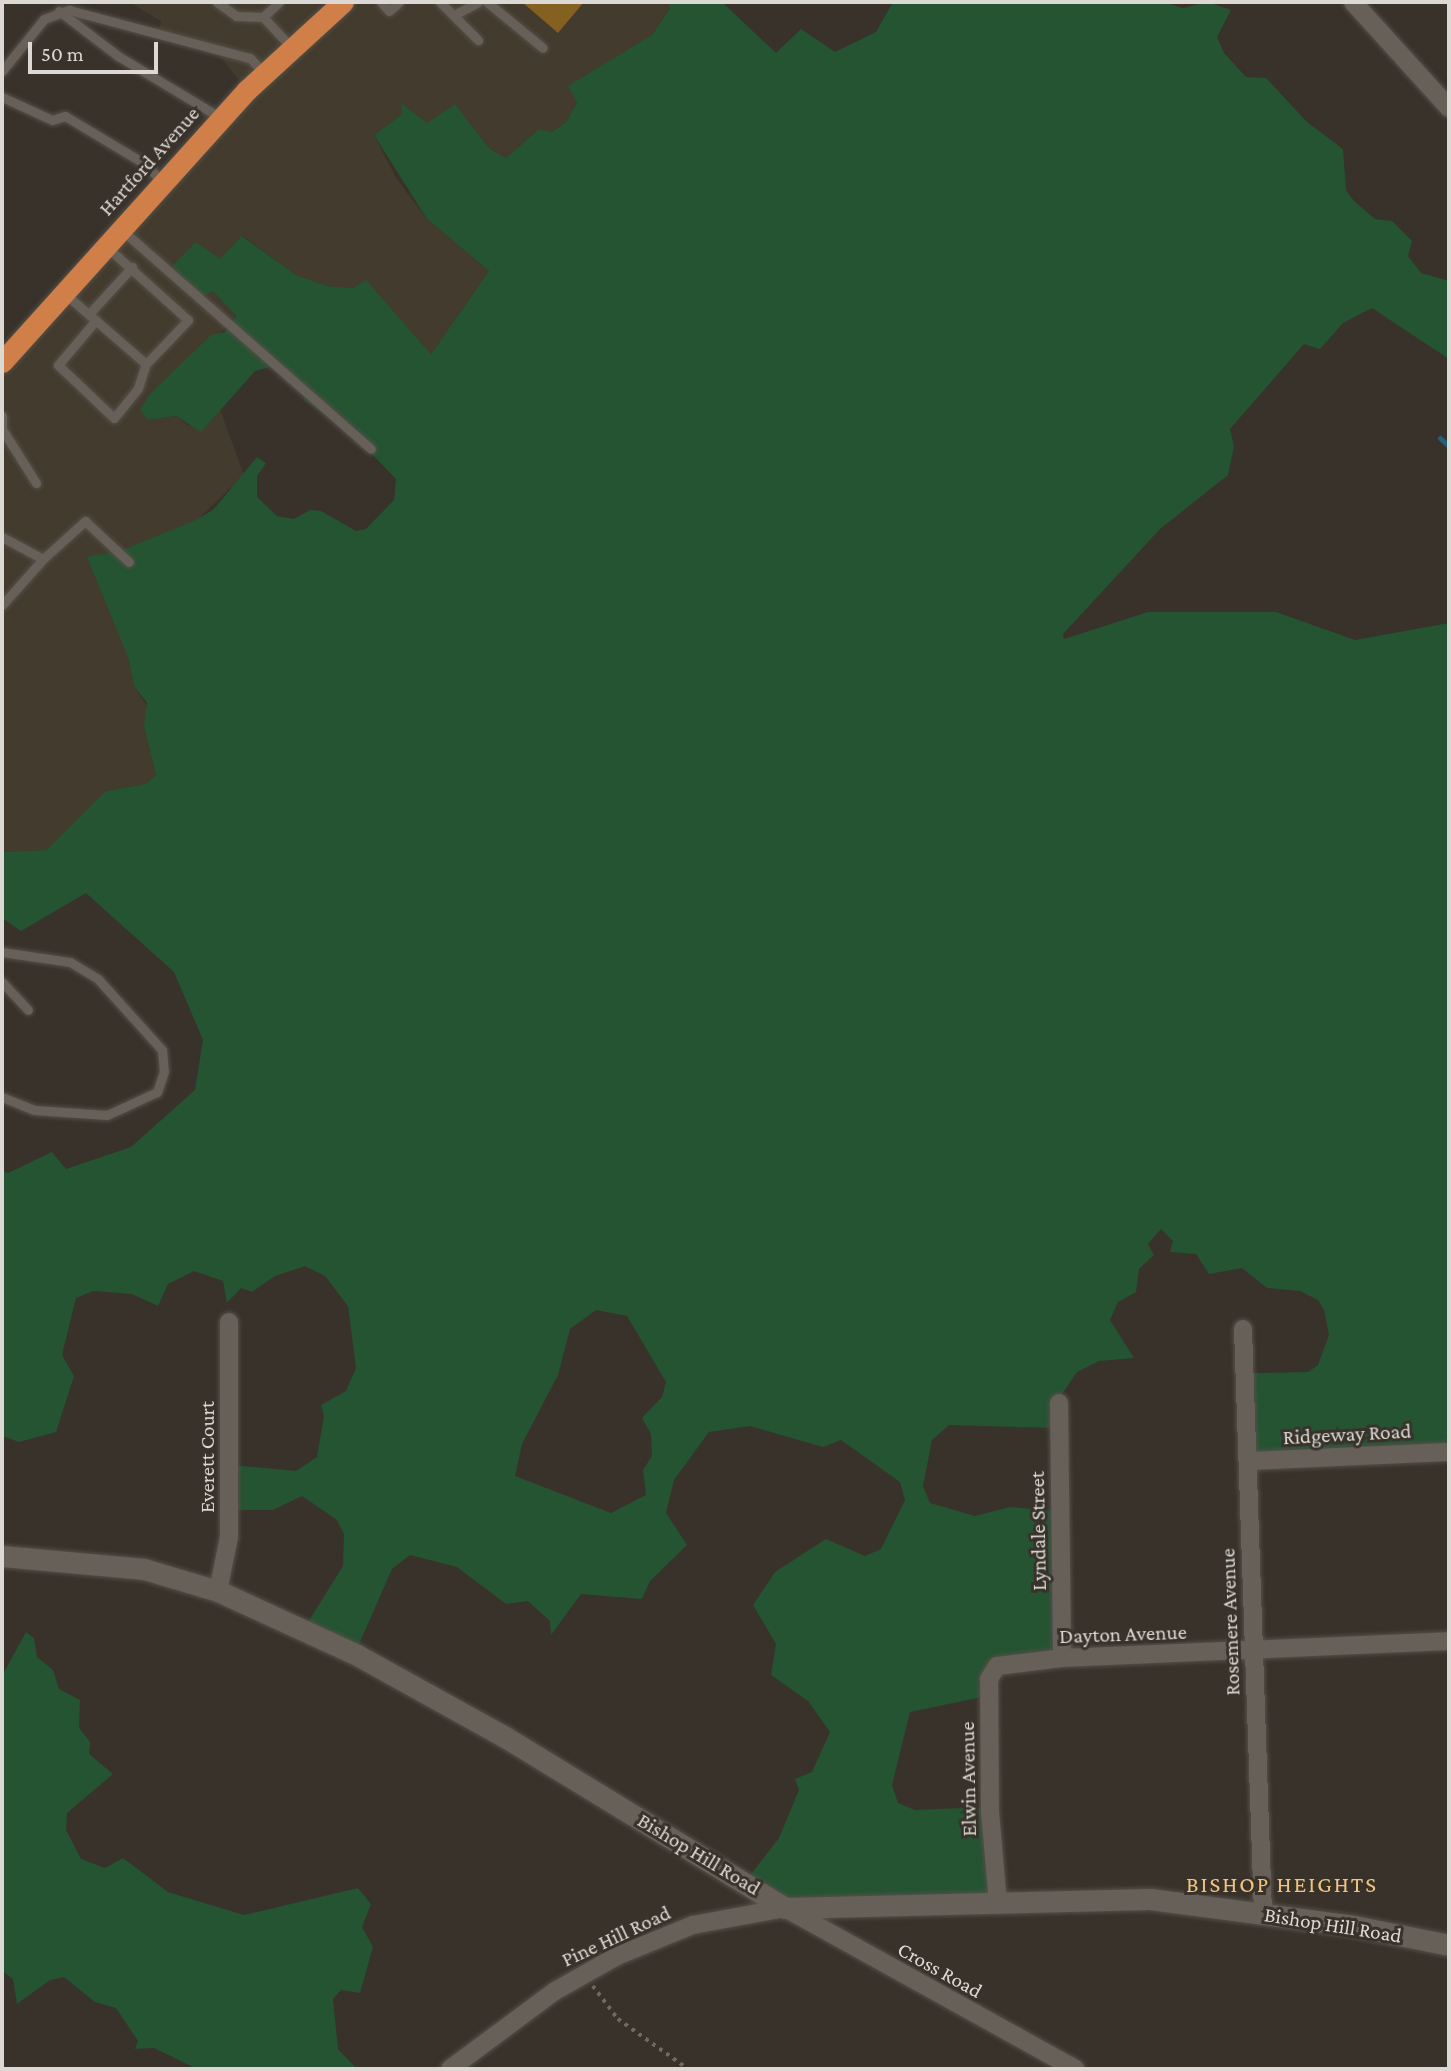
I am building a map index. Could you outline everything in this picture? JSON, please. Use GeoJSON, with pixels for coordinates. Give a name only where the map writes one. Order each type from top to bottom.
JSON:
{"type":"FeatureCollection","features":[{"type":"Feature","properties":{"kind":"highway","name":"Hartford Avenue"},"geometry":{"type":"LineString","coordinates":[[2,362],[11,344],[64,293],[221,118],[343,2]]}},
{"type":"Feature","properties":{"kind":"street"},"geometry":{"type":"LineString","coordinates":[[1353,2],[1449,108]]}},
{"type":"Feature","properties":{"kind":"street","name":"Everett Court"},"geometry":{"type":"LineString","coordinates":[[218,1591],[229,1537],[229,1322]]}},
{"type":"Feature","properties":{"kind":"street","name":"Rosemere Avenue"},"geometry":{"type":"LineString","coordinates":[[1243,1329],[1263,1914]]}},
{"type":"Feature","properties":{"kind":"street","name":"Lyndale Street"},"geometry":{"type":"LineString","coordinates":[[1059,1403],[1062,1658]]}},
{"type":"Feature","properties":{"kind":"street","name":"Ridgeway Road"},"geometry":{"type":"LineString","coordinates":[[1248,1461],[1449,1452]]}},
{"type":"Feature","properties":{"kind":"street","name":"Bishop Hill Road"},"geometry":{"type":"LineString","coordinates":[[2,1556],[144,1569],[218,1591],[357,1655],[505,1737],[786,1908],[1150,1899],[1263,1914],[1449,1945]]}},
{"type":"Feature","properties":{"kind":"street","name":"Dayton Avenue"},"geometry":{"type":"LineString","coordinates":[[1008,1665],[1062,1658],[1254,1652],[1449,1641]]}},
{"type":"Feature","properties":{"kind":"street","name":"Elwin Avenue"},"geometry":{"type":"LineString","coordinates":[[998,1903],[990,1812],[989,1679],[996,1666],[1008,1665]]}},
{"type":"Feature","properties":{"kind":"street","name":"Pine Hill Road"},"geometry":{"type":"LineString","coordinates":[[462,2066],[585,1975],[693,1925],[786,1908]]}},
{"type":"Feature","properties":{"kind":"street","name":"Cross Road"},"geometry":{"type":"LineString","coordinates":[[786,1908],[1075,2069]]}},
{"type":"Feature","properties":{"kind":"lane"},"geometry":{"type":"LineString","coordinates":[[217,2],[236,16],[263,17],[292,48]]}},
{"type":"Feature","properties":{"kind":"lane"},"geometry":{"type":"LineString","coordinates":[[381,2],[389,11],[399,2]]}},
{"type":"Feature","properties":{"kind":"lane"},"geometry":{"type":"LineString","coordinates":[[440,2],[478,40]]}},
{"type":"Feature","properties":{"kind":"lane"},"geometry":{"type":"LineString","coordinates":[[453,15],[478,2]]}},
{"type":"Feature","properties":{"kind":"lane"},"geometry":{"type":"LineString","coordinates":[[487,2],[543,48]]}},
{"type":"Feature","properties":{"kind":"lane"},"geometry":{"type":"LineString","coordinates":[[263,17],[276,3]]}},
{"type":"Feature","properties":{"kind":"lane"},"geometry":{"type":"LineString","coordinates":[[59,11],[118,56],[221,118]]}},
{"type":"Feature","properties":{"kind":"lane"},"geometry":{"type":"LineString","coordinates":[[2,71],[44,19],[59,11],[205,44],[250,58],[265,74]]}},
{"type":"Feature","properties":{"kind":"lane"},"geometry":{"type":"LineString","coordinates":[[2,97],[52,120],[65,116],[146,165],[162,182]]}},
{"type":"Feature","properties":{"kind":"lane"},"geometry":{"type":"LineString","coordinates":[[121,230],[371,449]]}},
{"type":"Feature","properties":{"kind":"lane"},"geometry":{"type":"LineString","coordinates":[[106,246],[132,267],[188,320],[146,364],[138,388],[114,418],[58,365],[132,267]]}},
{"type":"Feature","properties":{"kind":"lane"},"geometry":{"type":"LineString","coordinates":[[64,293],[146,364]]}},
{"type":"Feature","properties":{"kind":"lane"},"geometry":{"type":"LineString","coordinates":[[2,416],[2,429],[36,483]]}},
{"type":"Feature","properties":{"kind":"lane"},"geometry":{"type":"LineString","coordinates":[[2,606],[43,559],[85,521],[129,562]]}},
{"type":"Feature","properties":{"kind":"lane"},"geometry":{"type":"LineString","coordinates":[[2,537],[43,559]]}},
{"type":"Feature","properties":{"kind":"lane"},"geometry":{"type":"LineString","coordinates":[[2,952],[70,962],[98,979],[162,1050],[164,1071],[157,1092],[107,1115],[34,1110],[2,1097]]}},
{"type":"Feature","properties":{"kind":"lane"},"geometry":{"type":"LineString","coordinates":[[2,982],[28,1010]]}},
{"type":"Feature","properties":{"kind":"path"},"geometry":{"type":"LineString","coordinates":[[585,1975],[618,2019],[688,2069]]}},
{"type":"Feature","properties":{"kind":"shaded area"},"geometry":{"type":"Polygon","coordinates":[[[129,2],[667,2],[670,7],[652,35],[577,102],[566,122],[552,132],[539,129],[506,158],[490,149],[455,104],[427,124],[402,105],[402,114],[374,135],[396,178],[427,219],[489,271],[431,354],[366,281],[353,288],[327,286],[296,275],[243,236],[213,291],[236,315],[148,420],[176,416],[189,426],[219,407],[244,475],[196,521],[122,550],[128,657],[134,686],[150,711],[144,727],[156,775],[146,784],[106,791],[47,850],[2,852],[2,346],[23,335],[250,95],[221,57],[170,37],[159,30],[161,21],[129,2]]]}},
{"type":"Feature","properties":{"kind":"green space"},"geometry":{"type":"Polygon","coordinates":[[[667,2],[722,2],[776,53],[801,29],[835,52],[876,32],[893,2],[1163,2],[1183,8],[1207,2],[1231,10],[1217,37],[1224,53],[1246,77],[1266,78],[1307,122],[1343,149],[1346,190],[1354,201],[1375,219],[1392,221],[1412,241],[1408,256],[1421,273],[1449,281],[1449,359],[1372,308],[1343,323],[1320,349],[1304,344],[1230,429],[1234,446],[1228,475],[1160,529],[1063,634],[1064,639],[1148,612],[1276,612],[1355,640],[1449,623],[1449,1451],[1254,1460],[1252,1373],[1308,1372],[1318,1365],[1329,1335],[1324,1310],[1318,1300],[1300,1291],[1267,1288],[1242,1268],[1209,1274],[1196,1254],[1170,1252],[1173,1241],[1161,1229],[1148,1244],[1154,1255],[1139,1269],[1136,1292],[1118,1302],[1110,1320],[1134,1358],[1099,1361],[1077,1372],[1058,1400],[1055,1428],[949,1425],[932,1440],[923,1486],[930,1503],[975,1516],[1010,1507],[1057,1511],[1061,1656],[998,1665],[987,1696],[910,1712],[892,1785],[898,1803],[915,1810],[987,1807],[996,1899],[785,1908],[748,1878],[779,1838],[799,1790],[795,1779],[812,1772],[830,1732],[808,1701],[771,1675],[776,1644],[753,1605],[775,1572],[826,1539],[865,1556],[881,1549],[905,1500],[900,1482],[841,1440],[823,1447],[750,1426],[709,1432],[674,1480],[666,1513],[687,1545],[650,1581],[642,1599],[581,1594],[551,1635],[550,1621],[528,1601],[506,1604],[457,1567],[410,1555],[392,1569],[356,1651],[305,1627],[343,1566],[344,1534],[337,1520],[302,1496],[273,1510],[232,1510],[231,1465],[296,1471],[317,1457],[324,1416],[321,1405],[346,1391],[356,1368],[348,1306],[325,1276],[305,1266],[275,1276],[252,1292],[241,1288],[227,1303],[223,1281],[194,1271],[168,1284],[158,1306],[132,1294],[93,1291],[76,1298],[62,1355],[74,1376],[56,1432],[19,1442],[2,1436],[2,1171],[8,1173],[52,1152],[66,1169],[131,1147],[195,1090],[203,1040],[174,972],[86,893],[21,931],[2,918],[2,852],[47,850],[106,791],[146,784],[156,775],[144,727],[147,703],[134,686],[128,657],[87,557],[122,550],[196,520],[214,509],[257,457],[266,463],[257,476],[257,497],[277,516],[294,519],[310,510],[321,511],[356,531],[366,529],[394,500],[396,479],[370,452],[364,437],[338,413],[320,411],[305,401],[299,383],[274,366],[255,371],[201,432],[176,416],[148,420],[140,410],[149,395],[211,335],[225,332],[236,316],[213,291],[201,297],[170,268],[196,242],[220,259],[242,236],[296,275],[327,286],[353,288],[366,280],[431,354],[489,271],[427,219],[374,135],[402,114],[402,104],[427,123],[455,104],[490,149],[506,158],[539,129],[552,132],[566,122],[577,102],[568,86],[652,35],[670,8],[667,2]],[[596,1310],[570,1329],[558,1375],[522,1444],[515,1476],[611,1513],[646,1495],[643,1470],[652,1456],[651,1434],[642,1418],[662,1397],[666,1382],[627,1316],[596,1310]]]}},
{"type":"Feature","properties":{"kind":"green space"},"geometry":{"type":"Polygon","coordinates":[[[26,1632],[34,1638],[37,1657],[53,1670],[59,1689],[80,1700],[79,1728],[90,1742],[89,1754],[113,1774],[67,1813],[66,1830],[81,1859],[105,1868],[123,1858],[168,1892],[244,1915],[358,1888],[371,1904],[362,1927],[373,1947],[360,1993],[341,1990],[333,1999],[338,2049],[357,2069],[197,2069],[154,2048],[135,2049],[138,2041],[116,2008],[95,2002],[64,1977],[50,1980],[17,2004],[13,1979],[2,1971],[2,1676],[26,1632]]]}},
{"type":"Feature","properties":{"kind":"building"},"geometry":{"type":"Polygon","coordinates":[[[522,2],[584,2],[558,33],[522,2]]]}},
{"type":"Feature","properties":{"kind":"waterway"},"geometry":{"type":"LineString","coordinates":[[1440,438],[1449,446]]}},
{"type":"Feature","properties":{"kind":"district","name":"BISHOP HEIGHTS"},"geometry":{"type":"Point","coordinates":[1282,1884]}}]}
